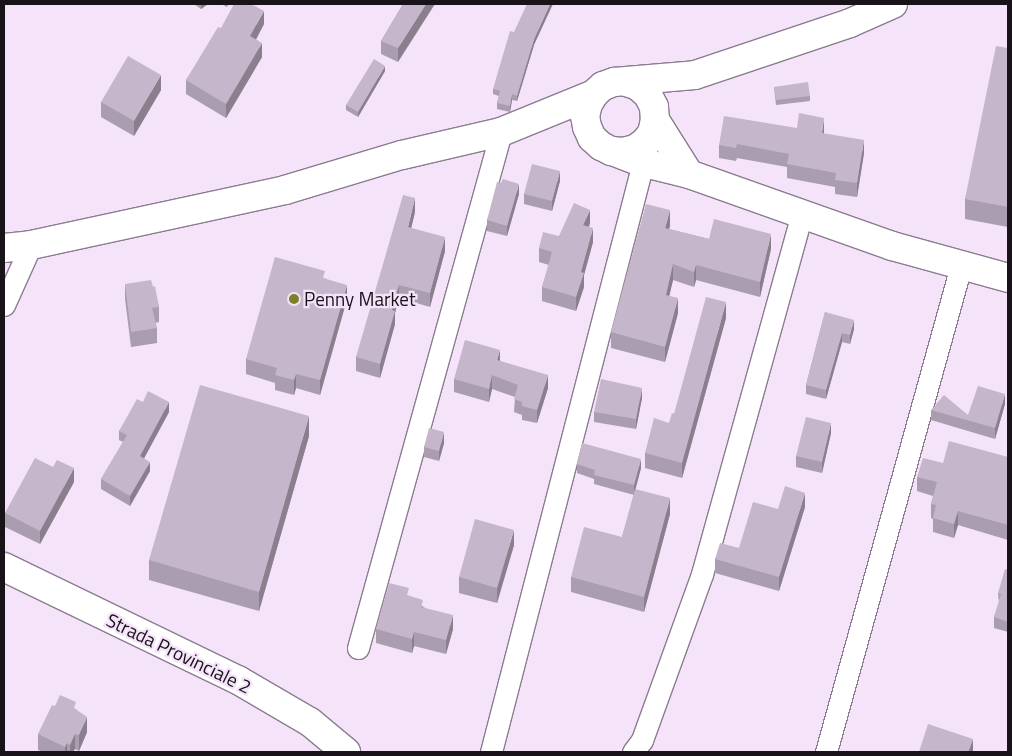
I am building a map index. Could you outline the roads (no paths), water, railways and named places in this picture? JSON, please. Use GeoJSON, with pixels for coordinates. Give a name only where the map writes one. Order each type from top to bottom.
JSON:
{"type":"FeatureCollection","features":[{"type":"Feature","properties":{"kind":"main road"},"geometry":{"type":"LineString","coordinates":[[892,4],[850,23],[695,75],[614,82],[603,86],[594,94],[588,104],[585,116],[587,128],[602,144],[644,163],[690,174],[892,246],[1008,278]]}},
{"type":"Feature","properties":{"kind":"main road"},"geometry":{"type":"LineString","coordinates":[[536,120],[623,152],[634,149],[653,121],[695,75]]}},
{"type":"Feature","properties":{"kind":"main road"},"geometry":{"type":"LineString","coordinates":[[626,82],[643,90],[653,121],[690,174]]}},
{"type":"Feature","properties":{"kind":"main road"},"geometry":{"type":"LineString","coordinates":[[4,248],[31,245],[285,190],[402,155],[501,132],[536,120],[594,94]]}},
{"type":"Feature","properties":{"kind":"main road","name":"Strada Provinciale 2"},"geometry":{"type":"LineString","coordinates":[[4,567],[238,680],[310,722],[346,752]]}},
{"type":"Feature","properties":{"kind":"street"},"geometry":{"type":"LineString","coordinates":[[491,752],[644,163],[653,121]]}},
{"type":"Feature","properties":{"kind":"street"},"geometry":{"type":"LineString","coordinates":[[358,648],[501,132]]}},
{"type":"Feature","properties":{"kind":"street"},"geometry":{"type":"LineString","coordinates":[[633,752],[642,740],[702,574],[802,214]]}},
{"type":"Feature","properties":{"kind":"street"},"geometry":{"type":"LineString","coordinates":[[4,305],[31,245]]}},
{"type":"Feature","properties":{"kind":"street"},"geometry":{"type":"LineString","coordinates":[[826,752],[961,266]]}},
{"type":"Feature","properties":{"kind":"place","name":"Penny Market"},"geometry":{"type":"Point","coordinates":[294,299]}}]}
